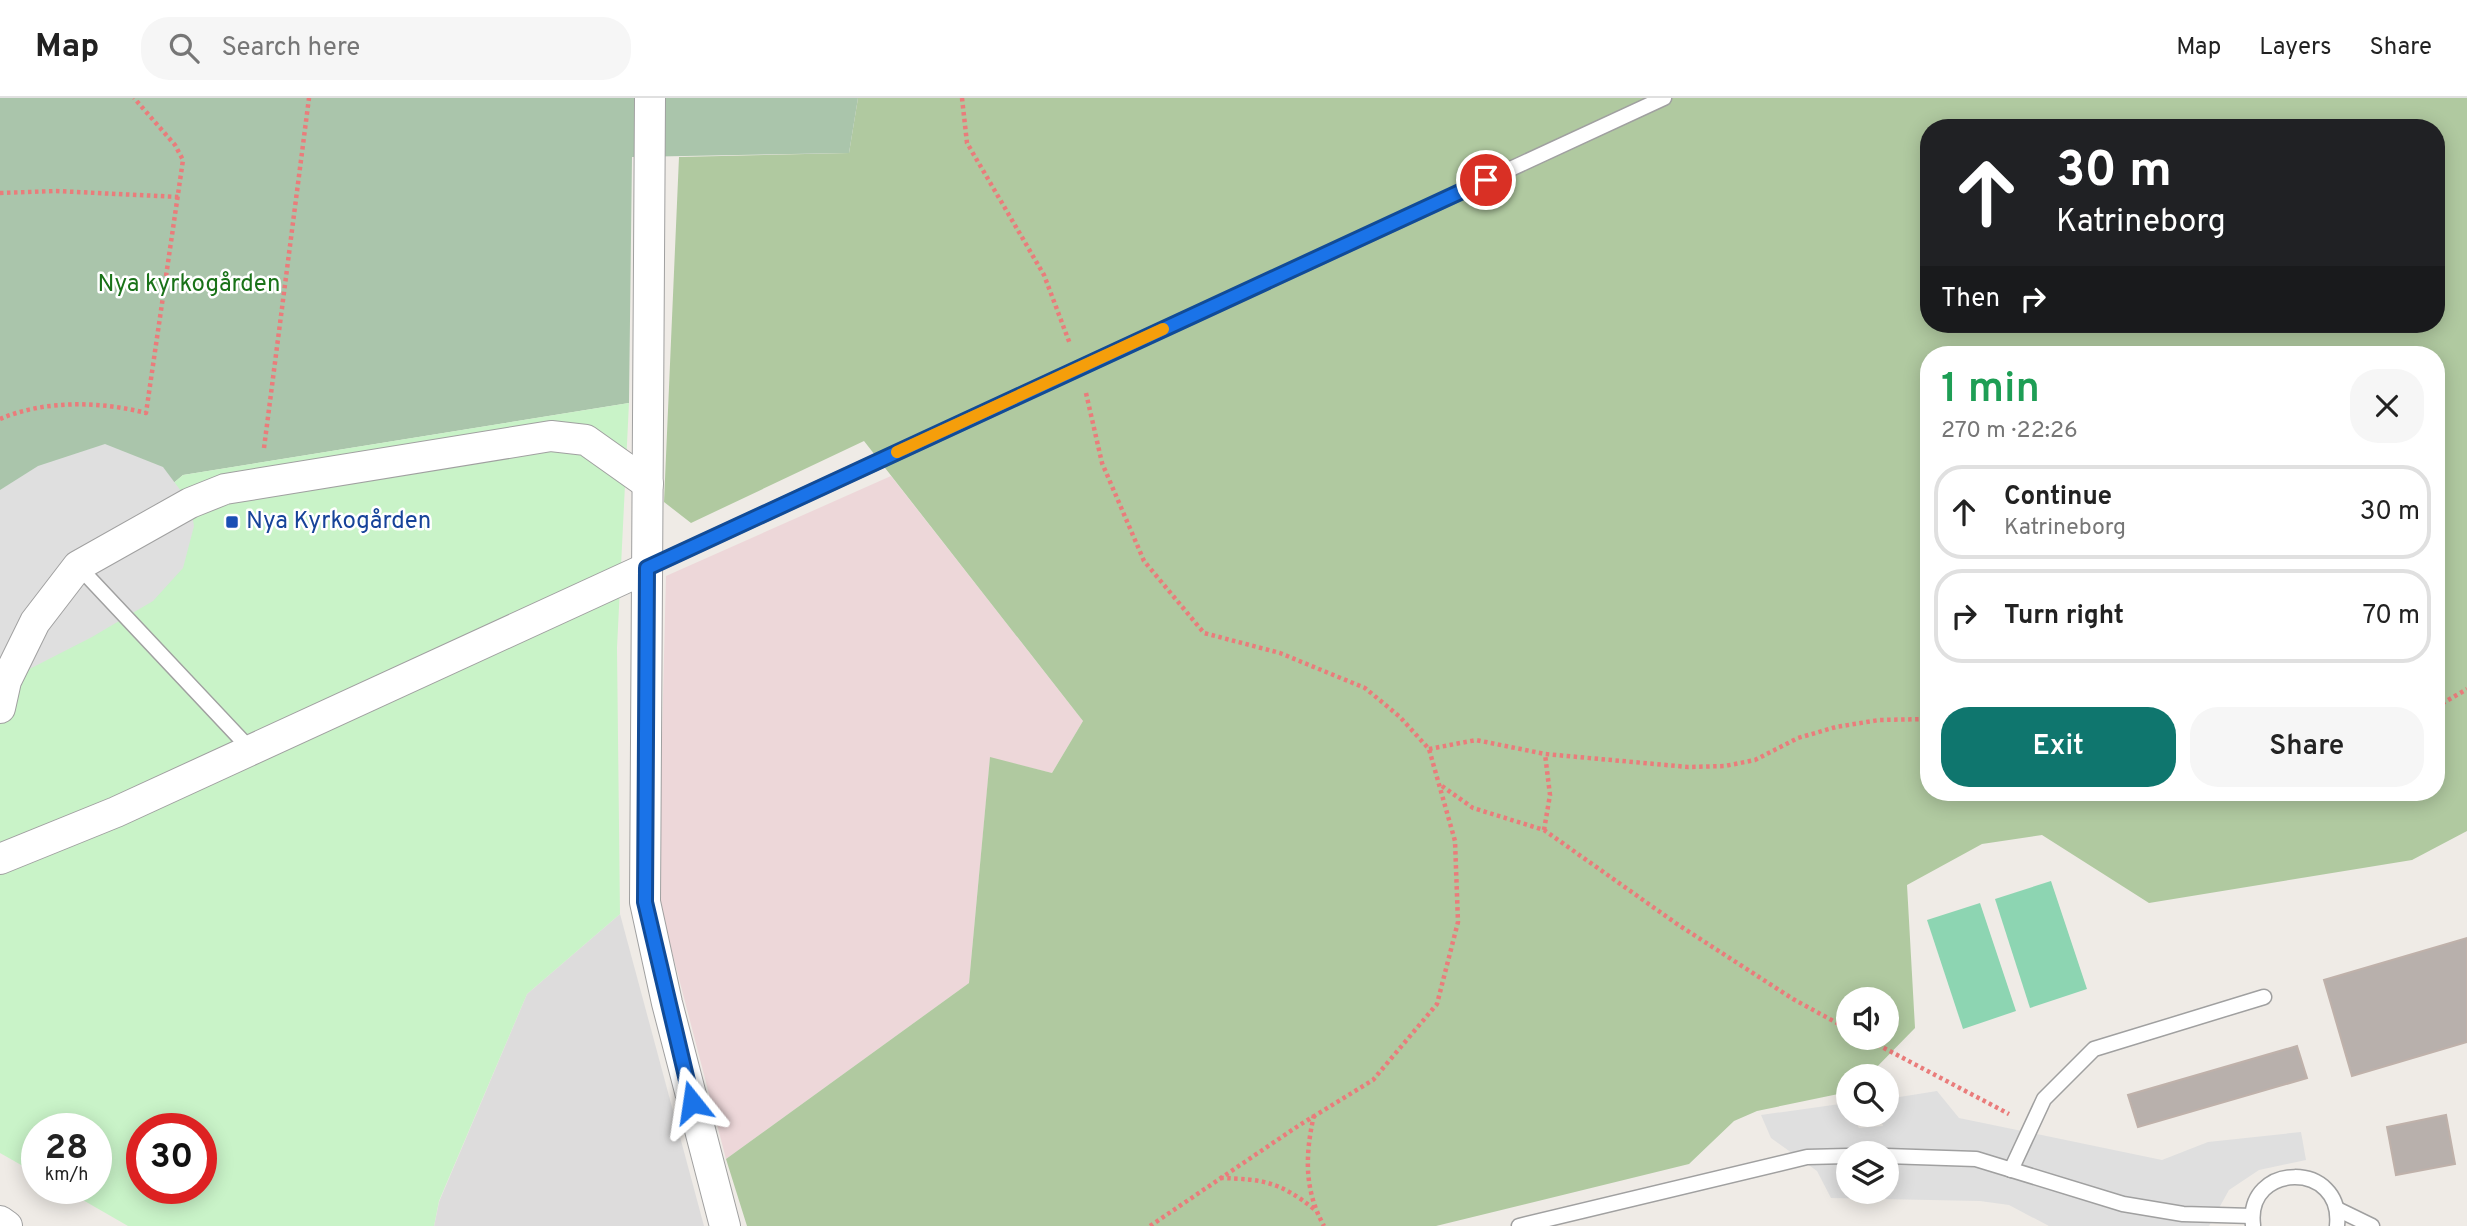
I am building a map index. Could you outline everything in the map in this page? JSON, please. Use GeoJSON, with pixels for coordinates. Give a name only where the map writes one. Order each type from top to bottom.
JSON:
{"type":"FeatureCollection","features":[{"type":"Feature","properties":{"kind":"street"},"geometry":{"type":"LineString","coordinates":[[650,98],[645,902],[725,1226]]}},
{"type":"Feature","properties":{"kind":"street"},"geometry":{"type":"LineString","coordinates":[[0,708],[6,681],[35,622],[78,566],[190,503],[225,489],[551,436],[586,440],[648,484]]}},
{"type":"Feature","properties":{"kind":"street"},"geometry":{"type":"LineString","coordinates":[[0,859],[116,812],[647,568]]}},
{"type":"Feature","properties":{"kind":"street"},"geometry":{"type":"LineString","coordinates":[[0,1221],[7,1226]]}},
{"type":"Feature","properties":{"kind":"lane"},"geometry":{"type":"LineString","coordinates":[[647,568],[1664,98]]}},
{"type":"Feature","properties":{"kind":"lane"},"geometry":{"type":"LineString","coordinates":[[78,566],[251,750]]}},
{"type":"Feature","properties":{"kind":"lane"},"geometry":{"type":"LineString","coordinates":[[2011,1170],[2044,1099],[2094,1049],[2264,997]]}},
{"type":"Feature","properties":{"kind":"lane"},"geometry":{"type":"LineString","coordinates":[[1899,1156],[1976,1159],[2123,1204],[2252,1221],[2255,1201],[2264,1189],[2276,1180],[2291,1176],[2306,1177],[2320,1183],[2330,1195],[2337,1209],[2337,1226]]}},
{"type":"Feature","properties":{"kind":"lane"},"geometry":{"type":"LineString","coordinates":[[1519,1226],[1807,1157],[1836,1157]]}},
{"type":"Feature","properties":{"kind":"lane"},"geometry":{"type":"LineString","coordinates":[[2337,1209],[2372,1226]]}},
{"type":"Feature","properties":{"kind":"path"},"geometry":{"type":"LineString","coordinates":[[0,419],[41,409],[85,404],[117,406],[146,413],[183,160],[176,145],[134,98]]}},
{"type":"Feature","properties":{"kind":"path"},"geometry":{"type":"LineString","coordinates":[[260,484],[309,98]]}},
{"type":"Feature","properties":{"kind":"path"},"geometry":{"type":"LineString","coordinates":[[962,98],[967,143],[1044,275],[1079,368],[1102,463],[1144,561],[1204,633],[1280,653],[1365,688],[1400,717],[1429,749],[1455,841],[1458,922],[1437,1004],[1373,1080],[1314,1115],[1150,1226]]}},
{"type":"Feature","properties":{"kind":"path"},"geometry":{"type":"LineString","coordinates":[[0,193],[56,191],[179,197]]}},
{"type":"Feature","properties":{"kind":"path"},"geometry":{"type":"LineString","coordinates":[[2445,702],[2467,689]]}},
{"type":"Feature","properties":{"kind":"path"},"geometry":{"type":"LineString","coordinates":[[1429,749],[1476,740],[1545,754],[1688,767],[1725,766],[1755,760],[1798,738],[1836,727],[1879,720],[1920,719]]}},
{"type":"Feature","properties":{"kind":"path"},"geometry":{"type":"LineString","coordinates":[[1544,830],[1550,795],[1545,754]]}},
{"type":"Feature","properties":{"kind":"path"},"geometry":{"type":"LineString","coordinates":[[1441,785],[1473,808],[1544,830],[1677,924],[1793,999],[1836,1022]]}},
{"type":"Feature","properties":{"kind":"path"},"geometry":{"type":"LineString","coordinates":[[1888,1050],[2031,1125]]}},
{"type":"Feature","properties":{"kind":"path"},"geometry":{"type":"LineString","coordinates":[[1314,1115],[1307,1162],[1315,1210],[1324,1226]]}},
{"type":"Feature","properties":{"kind":"path"},"geometry":{"type":"LineString","coordinates":[[1219,1178],[1262,1179],[1289,1189],[1315,1210]]}},
{"type":"Feature","properties":{"kind":"shaded area"},"geometry":{"type":"Polygon","coordinates":[[[105,444],[163,467],[190,503],[194,526],[183,568],[153,601],[92,637],[6,681],[0,677],[0,490],[38,466],[105,444]]]}},
{"type":"Feature","properties":{"kind":"shaded area"},"geometry":{"type":"Polygon","coordinates":[[[891,476],[1083,721],[1052,773],[990,758],[969,983],[726,1159],[658,898],[666,576],[891,476]]]}},
{"type":"Feature","properties":{"kind":"shaded area"},"geometry":{"type":"Polygon","coordinates":[[[620,914],[704,1226],[434,1226],[439,1202],[527,994],[620,914]]]}},
{"type":"Feature","properties":{"kind":"shaded area"},"geometry":{"type":"Polygon","coordinates":[[[1937,1091],[1959,1118],[2162,1160],[2208,1142],[2301,1132],[2306,1160],[2259,1170],[2229,1190],[2209,1226],[2049,1226],[2009,1205],[1980,1201],[1899,1199],[1899,1141],[1836,1141],[1836,1198],[1831,1198],[1817,1171],[1771,1138],[1761,1115],[1836,1105],[1836,1127],[1899,1127],[1899,1097],[1937,1091]]]}},
{"type":"Feature","properties":{"kind":"green space","name":"Nya kyrkogården"},"geometry":{"type":"Polygon","coordinates":[[[0,98],[858,98],[849,153],[632,157],[629,403],[183,475],[0,629],[0,98]]]}},
{"type":"Feature","properties":{"kind":"green space"},"geometry":{"type":"Polygon","coordinates":[[[858,98],[2467,98],[2467,831],[2412,860],[2149,903],[2042,835],[1982,844],[1907,885],[1915,1028],[1899,1044],[1899,987],[1836,987],[1836,1050],[1893,1050],[1880,1064],[1836,1064],[1836,1095],[1757,1111],[1734,1121],[1689,1164],[1436,1226],[747,1226],[726,1159],[969,983],[990,757],[1052,773],[1083,721],[864,441],[691,523],[664,502],[679,157],[849,153],[858,98]]]}},
{"type":"Feature","properties":{"kind":"green space"},"geometry":{"type":"Polygon","coordinates":[[[629,403],[617,648],[620,914],[527,994],[439,1201],[434,1226],[128,1226],[90,1204],[112,1204],[112,1113],[21,1113],[21,1165],[0,1153],[0,629],[183,475],[629,403]]]}},
{"type":"Feature","properties":{"kind":"green space"},"geometry":{"type":"Polygon","coordinates":[[[2051,881],[2087,989],[2030,1008],[1995,899],[2051,881]]]}},
{"type":"Feature","properties":{"kind":"green space"},"geometry":{"type":"Polygon","coordinates":[[[1980,903],[2016,1011],[1963,1029],[1927,920],[1980,903]]]}},
{"type":"Feature","properties":{"kind":"building"},"geometry":{"type":"Polygon","coordinates":[[[2467,938],[2467,1042],[2352,1076],[2324,980],[2467,938]]]}},
{"type":"Feature","properties":{"kind":"building"},"geometry":{"type":"Polygon","coordinates":[[[2297,1046],[2307,1078],[2138,1127],[2128,1095],[2297,1046]]]}},
{"type":"Feature","properties":{"kind":"building"},"geometry":{"type":"Polygon","coordinates":[[[2446,1115],[2455,1164],[2396,1175],[2387,1127],[2446,1115]]]}},
{"type":"Feature","properties":{"kind":"slow traffic"},"geometry":{"type":"LineString","coordinates":[[897,452],[1163,329]]}},
{"type":"Feature","properties":{"kind":"place","name":"Nya Kyrkogården"},"geometry":{"type":"Point","coordinates":[232,522]}},
{"type":"Feature","properties":{"kind":"route"},"geometry":{"type":"LineString","coordinates":[[692,1102],[645,902],[647,568],[1486,180]]}}]}
